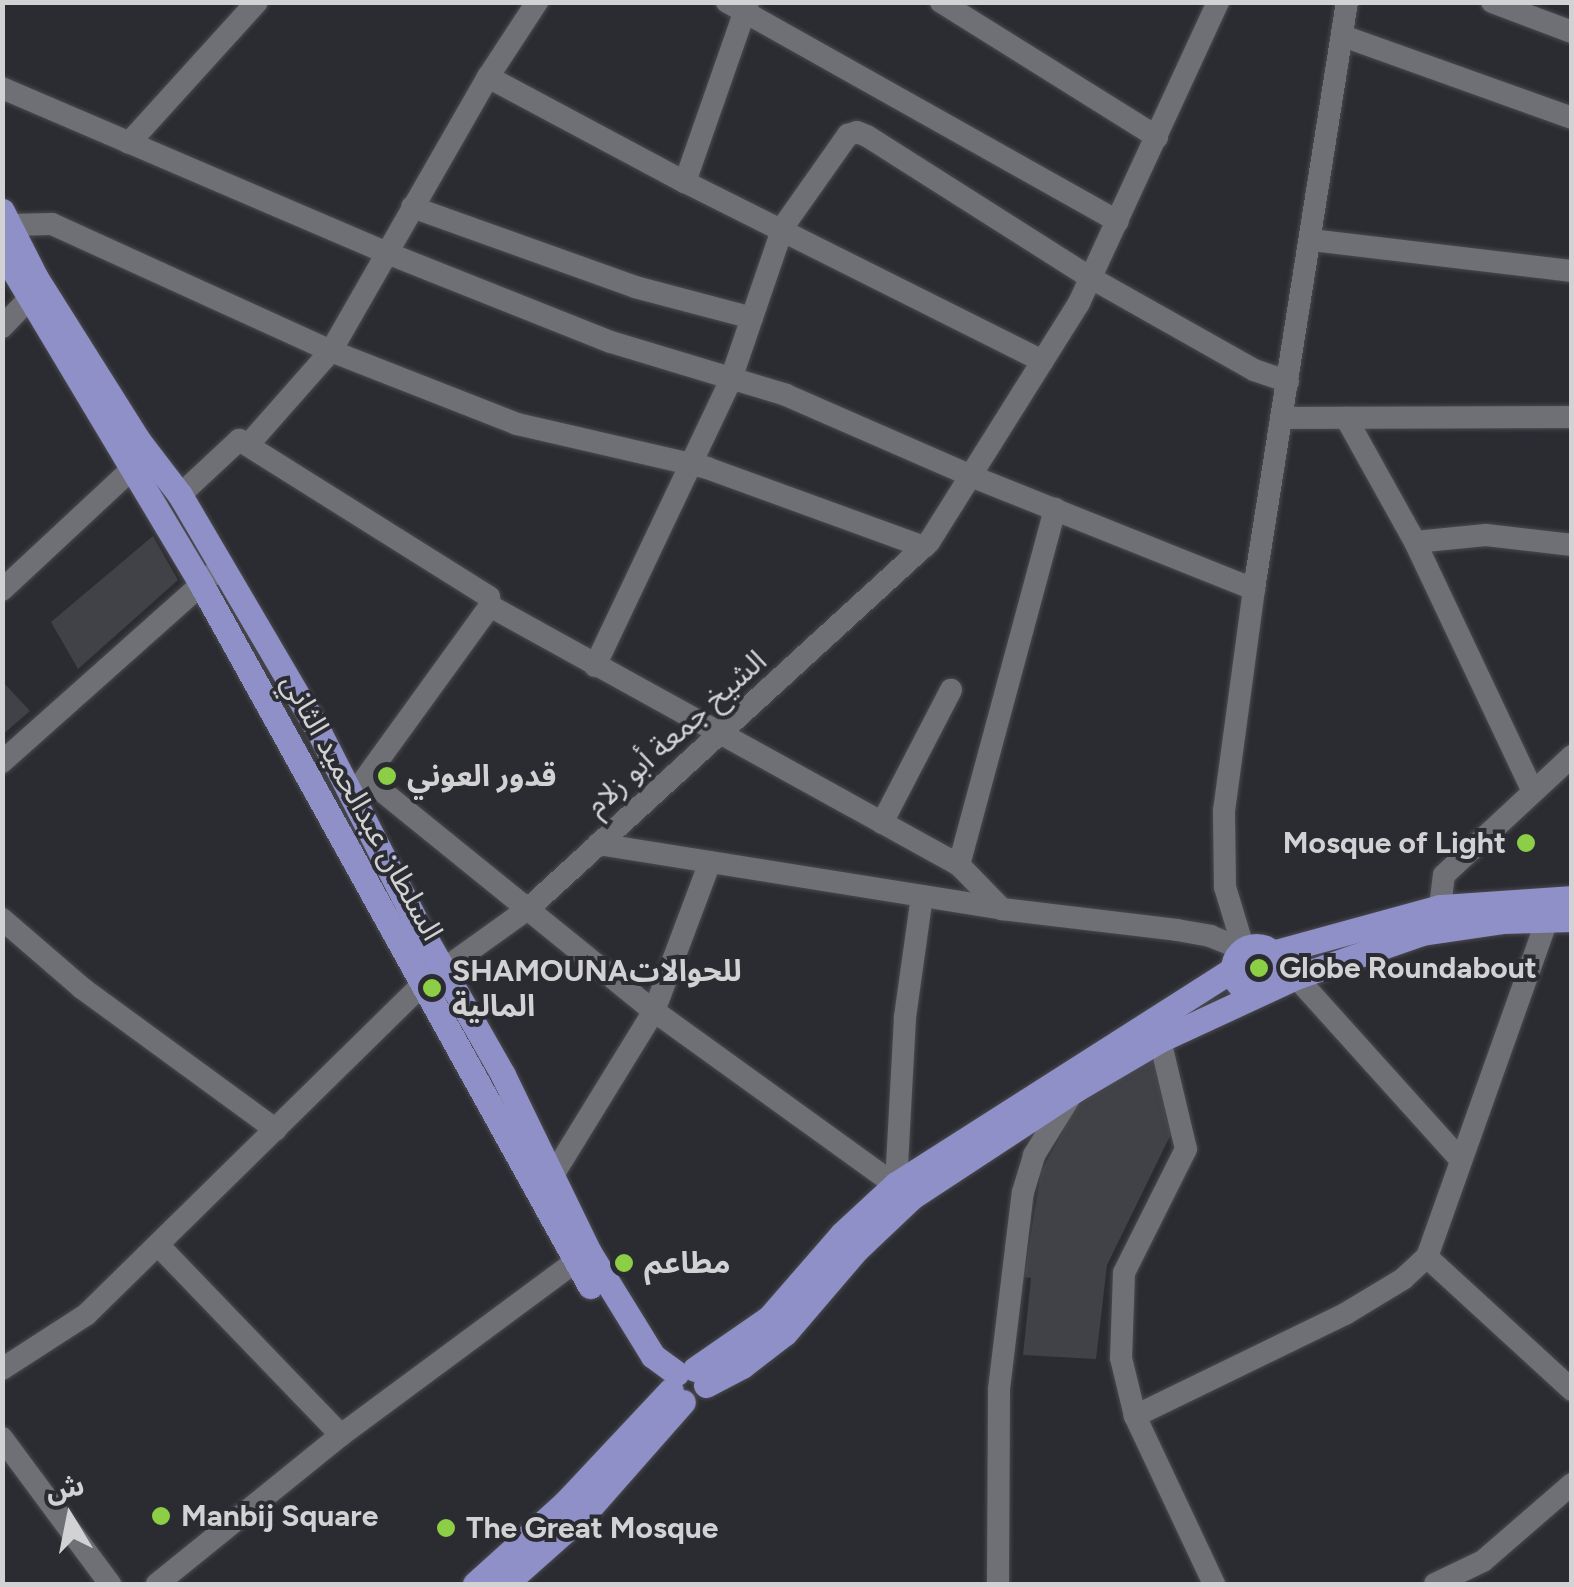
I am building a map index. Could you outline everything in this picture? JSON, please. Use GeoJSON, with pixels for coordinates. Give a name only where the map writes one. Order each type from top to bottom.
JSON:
{"type":"FeatureCollection","features":[{"type":"Feature","properties":{"kind":"main road"},"geometry":{"type":"LineString","coordinates":[[6,218],[36,278],[180,494],[319,732],[359,788],[434,976],[503,1076],[550,1180],[653,1356],[684,1384]]}},
{"type":"Feature","properties":{"kind":"main road","name":"السلطان عبدالحميد الثاني"},"geometry":{"type":"LineString","coordinates":[[2,251],[434,976],[575,1262],[642,1364],[684,1384]]}},
{"type":"Feature","properties":{"kind":"main road"},"geometry":{"type":"LineString","coordinates":[[475,1584],[564,1504],[684,1384],[785,1333],[904,1191],[1258,946],[1272,953],[1440,907],[1572,898]]}},
{"type":"Feature","properties":{"kind":"main road"},"geometry":{"type":"LineString","coordinates":[[904,1191],[1160,1040],[1264,990],[1422,933],[1560,919]]}},
{"type":"Feature","properties":{"kind":"main road"},"geometry":{"type":"LineString","coordinates":[[1264,990],[1278,974],[1272,953]]}},
{"type":"Feature","properties":{"kind":"main road"},"geometry":{"type":"LineString","coordinates":[[1238,959],[1242,988],[1264,990]]}},
{"type":"Feature","properties":{"kind":"main road"},"geometry":{"type":"LineString","coordinates":[[505,1584],[585,1513],[684,1384]]}},
{"type":"Feature","properties":{"kind":"street"},"geometry":{"type":"LineString","coordinates":[[129,143],[257,2]]}},
{"type":"Feature","properties":{"kind":"street"},"geometry":{"type":"LineString","coordinates":[[248,445],[331,351],[488,77],[537,2]]}},
{"type":"Feature","properties":{"kind":"street"},"geometry":{"type":"LineString","coordinates":[[941,2],[1157,137]]}},
{"type":"Feature","properties":{"kind":"street"},"geometry":{"type":"LineString","coordinates":[[1238,959],[1222,857],[1254,589],[1348,2]]}},
{"type":"Feature","properties":{"kind":"street"},"geometry":{"type":"LineString","coordinates":[[1492,2],[1572,32]]}},
{"type":"Feature","properties":{"kind":"street","name":"الشيخ جمعة أبو زلام"},"geometry":{"type":"LineString","coordinates":[[2,1369],[88,1314],[434,976],[528,908],[924,547],[1091,278],[1214,4]]}},
{"type":"Feature","properties":{"kind":"street"},"geometry":{"type":"LineString","coordinates":[[686,182],[740,6],[1118,220]]}},
{"type":"Feature","properties":{"kind":"street"},"geometry":{"type":"LineString","coordinates":[[1343,36],[1572,118]]}},
{"type":"Feature","properties":{"kind":"street"},"geometry":{"type":"LineString","coordinates":[[488,77],[686,182],[783,227],[1043,361]]}},
{"type":"Feature","properties":{"kind":"street"},"geometry":{"type":"LineString","coordinates":[[2,88],[385,252],[611,342],[786,396],[971,476],[1254,589]]}},
{"type":"Feature","properties":{"kind":"street"},"geometry":{"type":"LineString","coordinates":[[596,666],[731,379],[783,227],[848,136],[856,132],[1091,278],[1254,370],[1288,382]]}},
{"type":"Feature","properties":{"kind":"street"},"geometry":{"type":"LineString","coordinates":[[412,207],[635,287],[752,318]]}},
{"type":"Feature","properties":{"kind":"street"},"geometry":{"type":"LineString","coordinates":[[6,218],[52,224],[331,351],[517,424],[693,464],[924,547]]}},
{"type":"Feature","properties":{"kind":"street"},"geometry":{"type":"LineString","coordinates":[[1311,240],[1572,271]]}},
{"type":"Feature","properties":{"kind":"street"},"geometry":{"type":"LineString","coordinates":[[2,328],[28,299]]}},
{"type":"Feature","properties":{"kind":"street"},"geometry":{"type":"LineString","coordinates":[[1282,418],[1572,417]]}},
{"type":"Feature","properties":{"kind":"street"},"geometry":{"type":"LineString","coordinates":[[1346,418],[1415,542],[1532,790]]}},
{"type":"Feature","properties":{"kind":"street"},"geometry":{"type":"LineString","coordinates":[[180,494],[240,440],[489,598],[490,606],[359,788],[528,908],[654,1011],[904,1191]]}},
{"type":"Feature","properties":{"kind":"street"},"geometry":{"type":"LineString","coordinates":[[2,590],[133,468]]}},
{"type":"Feature","properties":{"kind":"street"},"geometry":{"type":"LineString","coordinates":[[960,865],[1055,510]]}},
{"type":"Feature","properties":{"kind":"street"},"geometry":{"type":"LineString","coordinates":[[1415,542],[1486,534],[1572,545]]}},
{"type":"Feature","properties":{"kind":"street"},"geometry":{"type":"LineString","coordinates":[[2,762],[222,566]]}},
{"type":"Feature","properties":{"kind":"street"},"geometry":{"type":"LineString","coordinates":[[490,606],[960,865],[1002,909]]}},
{"type":"Feature","properties":{"kind":"street"},"geometry":{"type":"LineString","coordinates":[[882,824],[952,690]]}},
{"type":"Feature","properties":{"kind":"street"},"geometry":{"type":"LineString","coordinates":[[1440,907],[1444,876],[1572,756]]}},
{"type":"Feature","properties":{"kind":"street"},"geometry":{"type":"LineString","coordinates":[[598,844],[1002,909],[1177,930],[1210,936],[1238,959]]}},
{"type":"Feature","properties":{"kind":"street"},"geometry":{"type":"LineString","coordinates":[[550,1180],[654,1011],[710,862]]}},
{"type":"Feature","properties":{"kind":"street"},"geometry":{"type":"LineString","coordinates":[[904,1191],[905,1017],[922,896]]}},
{"type":"Feature","properties":{"kind":"street"},"geometry":{"type":"LineString","coordinates":[[2,919],[82,988],[276,1130]]}},
{"type":"Feature","properties":{"kind":"street"},"geometry":{"type":"LineString","coordinates":[[1135,1416],[1345,1314],[1403,1279],[1426,1257],[1560,919]]}},
{"type":"Feature","properties":{"kind":"street"},"geometry":{"type":"LineString","coordinates":[[1296,977],[1462,1160]]}},
{"type":"Feature","properties":{"kind":"street"},"geometry":{"type":"LineString","coordinates":[[1160,1040],[1186,1148],[1124,1273],[1121,1358],[1135,1416],[1214,1584]]}},
{"type":"Feature","properties":{"kind":"street"},"geometry":{"type":"LineString","coordinates":[[998,1584],[1000,1389],[1023,1192],[1048,1126],[1074,1090]]}},
{"type":"Feature","properties":{"kind":"street"},"geometry":{"type":"LineString","coordinates":[[160,1247],[341,1435]]}},
{"type":"Feature","properties":{"kind":"street"},"geometry":{"type":"LineString","coordinates":[[1426,1257],[1572,1390]]}},
{"type":"Feature","properties":{"kind":"street"},"geometry":{"type":"LineString","coordinates":[[160,1584],[341,1435],[575,1262]]}},
{"type":"Feature","properties":{"kind":"street"},"geometry":{"type":"LineString","coordinates":[[2,1438],[110,1584]]}},
{"type":"Feature","properties":{"kind":"street"},"geometry":{"type":"LineString","coordinates":[[1434,1584],[1483,1561],[1572,1484]]}},
{"type":"Feature","properties":{"kind":"building"},"geometry":{"type":"Polygon","coordinates":[[[153,536],[178,580],[78,669],[51,622],[153,536]]]}},
{"type":"Feature","properties":{"kind":"building"},"geometry":{"type":"Polygon","coordinates":[[[2,681],[30,711],[2,735],[2,681]]]}},
{"type":"Feature","properties":{"kind":"building"},"geometry":{"type":"Polygon","coordinates":[[[1154,1056],[1171,1134],[1107,1265],[1096,1359],[1023,1355],[1031,1278],[1024,1277],[1041,1172],[1078,1103],[1154,1056]]]}},
{"type":"Feature","properties":{"kind":"place","name":"قدور العوني"},"geometry":{"type":"Point","coordinates":[387,776]}},
{"type":"Feature","properties":{"kind":"place","name":"Mosque of Light"},"geometry":{"type":"Point","coordinates":[1526,843]}},
{"type":"Feature","properties":{"kind":"place","name":"Globe Roundabout"},"geometry":{"type":"Point","coordinates":[1259,968]}},
{"type":"Feature","properties":{"kind":"place","name":"SHAMOUNAللحوالات المالية"},"geometry":{"type":"Point","coordinates":[432,988]}},
{"type":"Feature","properties":{"kind":"place","name":"مطاعم"},"geometry":{"type":"Point","coordinates":[624,1263]}},
{"type":"Feature","properties":{"kind":"place","name":"Manbij Square"},"geometry":{"type":"Point","coordinates":[161,1516]}},
{"type":"Feature","properties":{"kind":"place","name":"The Great Mosque"},"geometry":{"type":"Point","coordinates":[446,1528]}}]}
